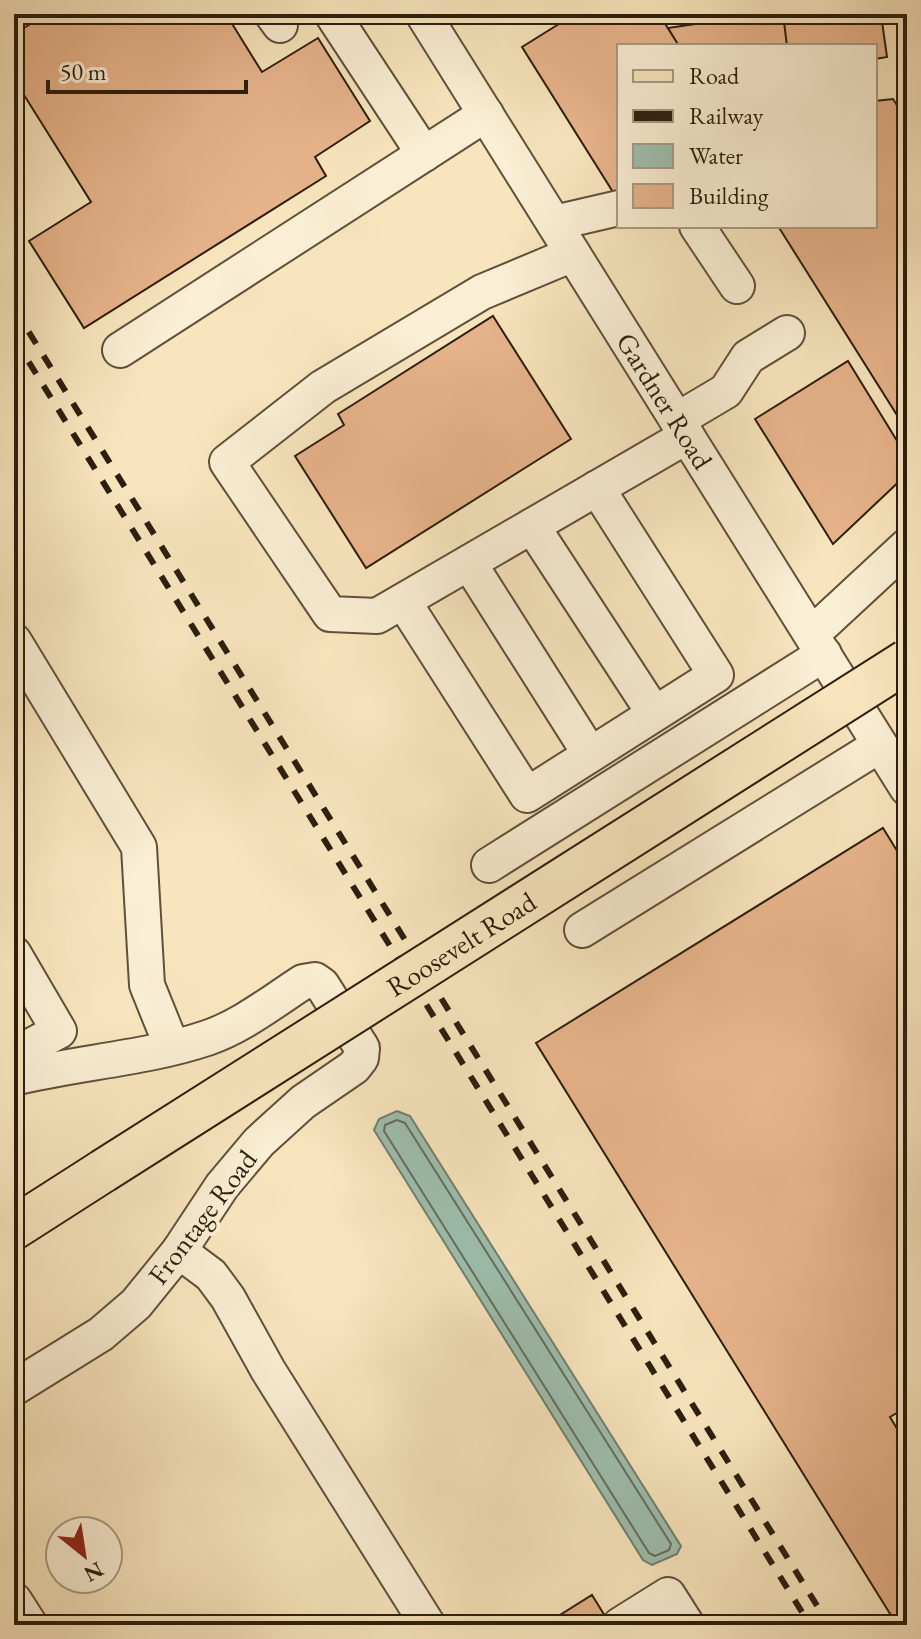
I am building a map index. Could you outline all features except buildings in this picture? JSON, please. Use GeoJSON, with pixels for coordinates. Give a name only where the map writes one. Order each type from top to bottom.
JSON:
{"type":"FeatureCollection","features":[{"type":"Feature","properties":{"kind":"main road","name":"Roosevelt Road"},"geometry":{"type":"LineString","coordinates":[[14,1228],[907,661]]}},
{"type":"Feature","properties":{"kind":"street"},"geometry":{"type":"LineString","coordinates":[[332,14],[424,154]]}},
{"type":"Feature","properties":{"kind":"street","name":"Gardner Road"},"geometry":{"type":"LineString","coordinates":[[423,14],[818,644],[896,763]]}},
{"type":"Feature","properties":{"kind":"street"},"geometry":{"type":"LineString","coordinates":[[120,350],[486,114]]}},
{"type":"Feature","properties":{"kind":"street"},"geometry":{"type":"LineString","coordinates":[[554,223],[617,208]]}},
{"type":"Feature","properties":{"kind":"street"},"geometry":{"type":"LineString","coordinates":[[698,228],[737,286]]}},
{"type":"Feature","properties":{"kind":"street"},"geometry":{"type":"LineString","coordinates":[[573,254],[482,292],[323,387],[227,462],[330,614],[377,616],[597,488],[682,428],[726,391],[748,357],[787,333]]}},
{"type":"Feature","properties":{"kind":"street"},"geometry":{"type":"LineString","coordinates":[[403,601],[527,795],[716,675],[597,488]]}},
{"type":"Feature","properties":{"kind":"street"},"geometry":{"type":"LineString","coordinates":[[532,526],[654,713]]}},
{"type":"Feature","properties":{"kind":"street"},"geometry":{"type":"LineString","coordinates":[[489,865],[818,644],[907,546]]}},
{"type":"Feature","properties":{"kind":"street"},"geometry":{"type":"LineString","coordinates":[[469,563],[590,754]]}},
{"type":"Feature","properties":{"kind":"street"},"geometry":{"type":"LineString","coordinates":[[14,641],[139,847],[147,985],[172,1047]]}},
{"type":"Feature","properties":{"kind":"street"},"geometry":{"type":"LineString","coordinates":[[582,930],[896,763]]}},
{"type":"Feature","properties":{"kind":"street"},"geometry":{"type":"LineString","coordinates":[[14,954],[59,1031],[17,1067]]}},
{"type":"Feature","properties":{"kind":"street","name":"Frontage Road"},"geometry":{"type":"LineString","coordinates":[[14,1388],[101,1334],[136,1304],[179,1251],[222,1186],[259,1142],[303,1102],[354,1067],[361,1058],[362,1048],[322,985],[315,980],[303,982],[237,1025],[208,1037],[136,1057],[17,1067]]}},
{"type":"Feature","properties":{"kind":"street"},"geometry":{"type":"LineString","coordinates":[[179,1251],[211,1275],[228,1298],[268,1370],[428,1625]]}},
{"type":"Feature","properties":{"kind":"street"},"geometry":{"type":"LineString","coordinates":[[620,1625],[668,1595],[687,1625]]}},
{"type":"Feature","properties":{"kind":"street"},"geometry":{"type":"LineString","coordinates":[[14,1600],[30,1625]]}},
{"type":"Feature","properties":{"kind":"water"},"geometry":{"type":"Polygon","coordinates":[[[397,1111],[410,1116],[681,1546],[677,1554],[652,1565],[643,1560],[374,1130],[379,1119],[397,1111]]]}},
{"type":"Feature","properties":{"kind":"railway"},"geometry":{"type":"LineString","coordinates":[[14,308],[829,1625]]}},
{"type":"Feature","properties":{"kind":"railway"},"geometry":{"type":"LineString","coordinates":[[14,338],[810,1625]]}}]}
